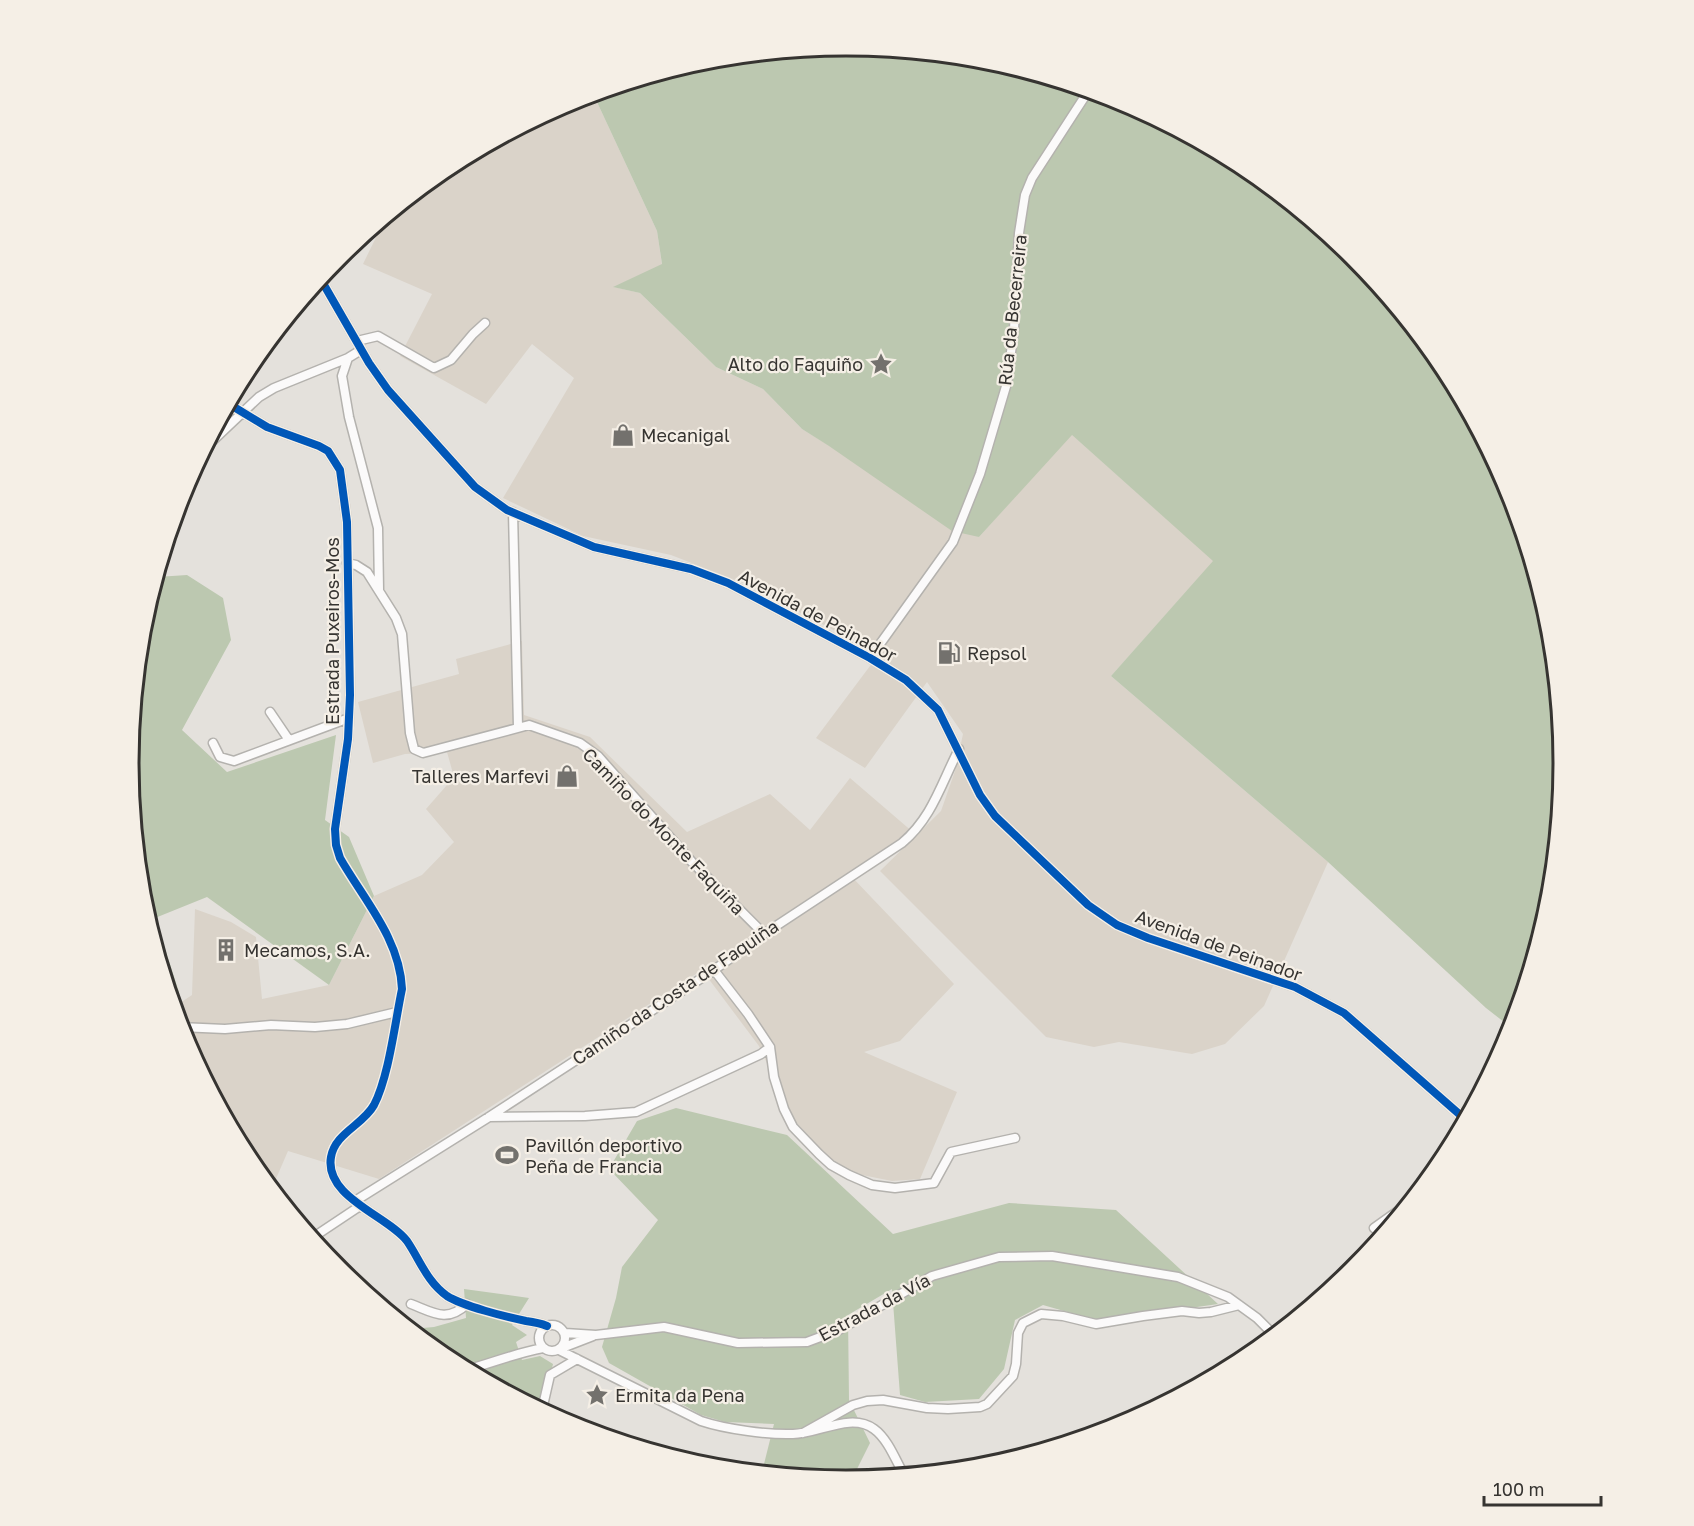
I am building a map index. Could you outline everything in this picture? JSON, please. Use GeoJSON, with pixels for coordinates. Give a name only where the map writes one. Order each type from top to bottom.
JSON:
{"type":"FeatureCollection","features":[{"type":"Feature","properties":{"kind":"street","name":"Rúa da Becerreira"},"geometry":{"type":"LineString","coordinates":[[870,658],[953,542],[980,474],[1007,383],[1014,329],[1019,233],[1025,195],[1032,178],[1085,97]]}},
{"type":"Feature","properties":{"kind":"street","name":"Avenida de Peinador"},"geometry":{"type":"LineString","coordinates":[[325,286],[388,390],[475,487],[513,512],[594,547],[692,569],[728,582],[870,658],[906,680],[938,710],[980,795],[995,816],[1088,905],[1117,925],[1148,938],[1295,987],[1344,1013],[1461,1115]]}},
{"type":"Feature","properties":{"kind":"street"},"geometry":{"type":"LineString","coordinates":[[357,341],[378,336],[434,368],[451,360],[485,323]]}},
{"type":"Feature","properties":{"kind":"street"},"geometry":{"type":"LineString","coordinates":[[221,433],[259,397],[274,388],[362,350]]}},
{"type":"Feature","properties":{"kind":"street"},"geometry":{"type":"LineString","coordinates":[[348,358],[342,376],[349,417],[378,528],[379,591]]}},
{"type":"Feature","properties":{"kind":"street","name":"Estrada Puxeiros-Mos"},"geometry":{"type":"LineString","coordinates":[[235,408],[284,434],[328,451],[340,470],[344,488],[350,695],[335,830],[336,845],[340,858],[383,926],[397,959],[402,990],[381,1088],[364,1119],[341,1137],[334,1148],[330,1158],[335,1179],[357,1204],[395,1228],[407,1242],[423,1271],[448,1296],[467,1304],[537,1322],[545,1328]]}},
{"type":"Feature","properties":{"kind":"street"},"geometry":{"type":"LineString","coordinates":[[513,512],[518,727]]}},
{"type":"Feature","properties":{"kind":"street","name":"Camiño do Monte Faquiña"},"geometry":{"type":"LineString","coordinates":[[347,563],[357,565],[367,572],[396,618],[402,634],[410,733],[414,749],[423,753],[529,725],[580,743],[598,756],[692,862],[764,934]]}},
{"type":"Feature","properties":{"kind":"street"},"geometry":{"type":"LineString","coordinates":[[270,712],[289,740]]}},
{"type":"Feature","properties":{"kind":"street"},"geometry":{"type":"LineString","coordinates":[[213,743],[220,757],[234,761],[349,718]]}},
{"type":"Feature","properties":{"kind":"street","name":"Camiño da Costa de Faquiña"},"geometry":{"type":"LineString","coordinates":[[319,1233],[357,1204],[638,1017],[714,970],[764,934],[902,843],[914,833],[930,812],[959,749]]}},
{"type":"Feature","properties":{"kind":"street"},"geometry":{"type":"LineString","coordinates":[[714,970],[770,1047],[777,1087],[793,1127],[831,1165],[872,1185],[895,1188],[934,1183],[951,1152],[1015,1138]]}},
{"type":"Feature","properties":{"kind":"street"},"geometry":{"type":"LineString","coordinates":[[191,1027],[225,1029],[272,1024],[315,1027],[347,1024],[397,1011]]}},
{"type":"Feature","properties":{"kind":"street"},"geometry":{"type":"LineString","coordinates":[[489,1117],[585,1116],[636,1112],[761,1054],[770,1047]]}},
{"type":"Feature","properties":{"kind":"street"},"geometry":{"type":"LineString","coordinates":[[1374,1228],[1388,1218]]}},
{"type":"Feature","properties":{"kind":"street","name":"Estrada da Vía"},"geometry":{"type":"LineString","coordinates":[[596,1335],[664,1327],[738,1343],[807,1342],[839,1330],[932,1276],[999,1257],[1052,1256],[1178,1277],[1228,1297],[1257,1318],[1269,1330]]}},
{"type":"Feature","properties":{"kind":"street"},"geometry":{"type":"LineString","coordinates":[[411,1304],[448,1316],[458,1313],[467,1304]]}},
{"type":"Feature","properties":{"kind":"street"},"geometry":{"type":"LineString","coordinates":[[803,1433],[853,1405],[867,1401],[884,1400],[948,1409],[980,1407],[987,1404],[1013,1376],[1018,1333],[1023,1323],[1041,1314],[1063,1316],[1096,1324],[1182,1311],[1211,1312],[1239,1305]]}},
{"type":"Feature","properties":{"kind":"street"},"geometry":{"type":"LineString","coordinates":[[541,1344],[545,1328],[556,1326],[565,1333],[596,1335]]}},
{"type":"Feature","properties":{"kind":"street"},"geometry":{"type":"LineString","coordinates":[[561,1349],[566,1341],[565,1333]]}},
{"type":"Feature","properties":{"kind":"street"},"geometry":{"type":"LineString","coordinates":[[541,1344],[549,1351],[561,1349],[596,1335]]}},
{"type":"Feature","properties":{"kind":"street"},"geometry":{"type":"LineString","coordinates":[[479,1367],[541,1344]]}},
{"type":"Feature","properties":{"kind":"street"},"geometry":{"type":"LineString","coordinates":[[561,1349],[701,1421],[719,1427],[792,1434],[840,1424],[865,1424],[882,1437],[900,1468]]}},
{"type":"Feature","properties":{"kind":"street"},"geometry":{"type":"LineString","coordinates":[[544,1402],[550,1375],[577,1359]]}},
{"type":"Feature","properties":{"kind":"shaded area"},"geometry":{"type":"Polygon","coordinates":[[[597,102],[657,231],[662,265],[614,287],[640,293],[716,367],[763,389],[802,429],[979,537],[1071,434],[1214,561],[1111,676],[1328,862],[1264,1006],[1225,1044],[1192,1054],[1119,1042],[1094,1047],[1046,1037],[880,871],[941,811],[955,771],[963,734],[927,682],[865,768],[816,738],[879,654],[746,584],[671,555],[583,536],[503,498],[574,378],[532,344],[486,404],[400,356],[432,294],[363,264],[378,234],[416,202],[454,175],[534,128],[597,102]]]}},
{"type":"Feature","properties":{"kind":"shaded area"},"geometry":{"type":"Polygon","coordinates":[[[522,641],[524,715],[590,737],[687,832],[770,794],[810,830],[850,778],[914,833],[851,876],[954,984],[900,1041],[864,1052],[957,1092],[920,1179],[892,1181],[862,1175],[836,1165],[793,1119],[759,1046],[702,970],[379,1179],[288,1151],[276,1179],[234,1117],[212,1076],[181,1002],[192,995],[195,909],[231,922],[256,937],[262,999],[329,985],[374,896],[422,875],[454,842],[426,809],[454,777],[447,752],[405,754],[373,763],[358,702],[459,674],[456,659],[522,641]]]}},
{"type":"Feature","properties":{"kind":"green space"},"geometry":{"type":"Polygon","coordinates":[[[801,57],[893,57],[985,69],[1074,93],[1160,128],[1201,150],[1278,202],[1347,263],[1408,332],[1460,409],[1482,450],[1517,536],[1541,625],[1553,717],[1553,809],[1541,901],[1530,946],[1505,1023],[1486,1008],[1328,862],[1111,676],[1213,561],[1072,435],[979,537],[952,531],[802,429],[763,389],[716,367],[640,293],[613,287],[662,264],[657,231],[597,102],[664,80],[709,69],[801,57]]]}},
{"type":"Feature","properties":{"kind":"green space"},"geometry":{"type":"Polygon","coordinates":[[[187,575],[223,598],[231,640],[182,730],[227,772],[336,735],[325,820],[349,837],[374,896],[329,985],[207,897],[157,917],[146,855],[139,763],[146,671],[153,625],[165,576],[187,575]]]}},
{"type":"Feature","properties":{"kind":"green space"},"geometry":{"type":"Polygon","coordinates":[[[164,945],[179,992],[177,990],[164,945]]]}},
{"type":"Feature","properties":{"kind":"green space"},"geometry":{"type":"Polygon","coordinates":[[[676,1108],[787,1135],[893,1234],[1009,1203],[1116,1210],[1218,1304],[1099,1321],[1043,1305],[1015,1320],[1004,1369],[979,1399],[925,1402],[900,1395],[892,1289],[848,1315],[849,1400],[870,1443],[857,1470],[801,1469],[761,1465],[764,1464],[774,1424],[725,1422],[701,1415],[609,1363],[602,1347],[622,1267],[658,1220],[609,1169],[637,1121],[676,1108]]]}},
{"type":"Feature","properties":{"kind":"green space"},"geometry":{"type":"Polygon","coordinates":[[[464,1289],[529,1298],[512,1325],[527,1335],[516,1342],[522,1360],[540,1356],[553,1364],[544,1402],[493,1376],[422,1328],[466,1318],[464,1289]]]}},
{"type":"Feature","properties":{"kind":"cycle path"},"geometry":{"type":"LineString","coordinates":[[325,286],[369,363],[388,390],[475,487],[507,510],[594,547],[691,569],[728,583],[870,658],[906,680],[938,710],[980,795],[995,816],[1088,905],[1117,925],[1148,938],[1295,987],[1344,1013],[1461,1115]]}},
{"type":"Feature","properties":{"kind":"cycle path"},"geometry":{"type":"LineString","coordinates":[[235,408],[267,427],[328,451],[340,470],[347,522],[350,695],[348,739],[335,829],[336,845],[340,858],[388,937],[400,971],[402,989],[388,1064],[379,1093],[369,1112],[338,1142],[331,1157],[331,1171],[347,1195],[407,1241],[434,1284],[447,1296],[485,1311],[547,1326]]}},
{"type":"Feature","properties":{"kind":"place","name":"Alto do Faquiño"},"geometry":{"type":"Point","coordinates":[881,364]}},
{"type":"Feature","properties":{"kind":"place","name":"Mecanigal"},"geometry":{"type":"Point","coordinates":[623,435]}},
{"type":"Feature","properties":{"kind":"place","name":"Repsol"},"geometry":{"type":"Point","coordinates":[949,653]}},
{"type":"Feature","properties":{"kind":"place","name":"Talleres Marfevi"},"geometry":{"type":"Point","coordinates":[567,776]}},
{"type":"Feature","properties":{"kind":"place","name":"Mecamos, S.A."},"geometry":{"type":"Point","coordinates":[226,950]}},
{"type":"Feature","properties":{"kind":"place","name":"Pavillón deportivo Peña de Francia"},"geometry":{"type":"Point","coordinates":[507,1155]}},
{"type":"Feature","properties":{"kind":"place","name":"Ermita da Pena"},"geometry":{"type":"Point","coordinates":[597,1395]}}]}
